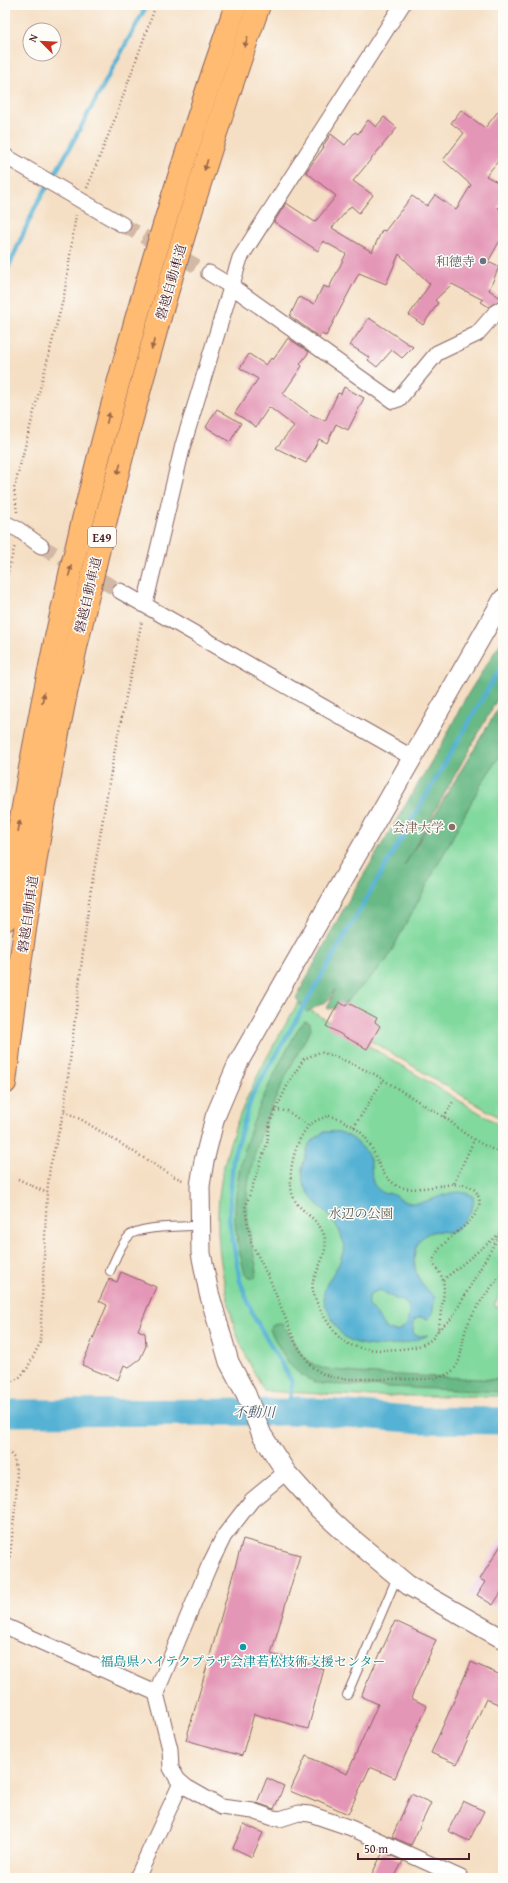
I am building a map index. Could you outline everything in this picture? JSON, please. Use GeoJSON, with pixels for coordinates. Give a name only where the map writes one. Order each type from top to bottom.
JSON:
{"type":"FeatureCollection","features":[{"type":"Feature","properties":{"kind":"highway","name":"磐越自動車道"},"geometry":{"type":"LineString","coordinates":[[5,920],[24,800],[43,697],[68,581],[96,464],[152,262],[236,5]]}},
{"type":"Feature","properties":{"kind":"highway","name":"磐越自動車道"},"geometry":{"type":"LineString","coordinates":[[5,1083],[32,881],[65,700],[90,584],[144,373],[173,273],[207,162],[259,5]]}},
{"type":"Feature","properties":{"kind":"street"},"geometry":{"type":"LineString","coordinates":[[145,604],[183,445],[240,258],[402,5]]}},
{"type":"Feature","properties":{"kind":"street"},"geometry":{"type":"LineString","coordinates":[[5,156],[123,225]]}},
{"type":"Feature","properties":{"kind":"street"},"geometry":{"type":"LineString","coordinates":[[209,273],[231,286],[393,401],[399,399],[436,353],[477,334],[496,312],[503,308]]}},
{"type":"Feature","properties":{"kind":"street"},"geometry":{"type":"LineString","coordinates":[[5,523],[19,530],[41,546]]}},
{"type":"Feature","properties":{"kind":"street"},"geometry":{"type":"LineString","coordinates":[[120,590],[413,758]]}},
{"type":"Feature","properties":{"kind":"street"},"geometry":{"type":"LineString","coordinates":[[503,599],[238,1063],[215,1117],[204,1161],[200,1186],[201,1253],[209,1293],[229,1362],[246,1394],[262,1435],[286,1472],[319,1509],[408,1585],[503,1639]]}},
{"type":"Feature","properties":{"kind":"street"},"geometry":{"type":"LineString","coordinates":[[286,1472],[252,1500],[224,1536],[209,1566],[156,1693],[170,1749],[171,1768],[181,1783],[221,1807],[254,1811],[280,1819],[299,1813],[310,1814],[351,1828],[461,1878]]}},
{"type":"Feature","properties":{"kind":"street"},"geometry":{"type":"LineString","coordinates":[[5,1626],[156,1693]]}},
{"type":"Feature","properties":{"kind":"street"},"geometry":{"type":"LineString","coordinates":[[137,1878],[181,1783]]}},
{"type":"Feature","properties":{"kind":"lane"},"geometry":{"type":"LineString","coordinates":[[110,1271],[117,1254],[129,1235],[139,1230],[190,1226]]}},
{"type":"Feature","properties":{"kind":"lane"},"geometry":{"type":"LineString","coordinates":[[347,1695],[398,1576]]}},
{"type":"Feature","properties":{"kind":"path"},"geometry":{"type":"LineString","coordinates":[[5,583],[19,530],[14,489],[64,296],[75,216],[79,198],[114,121],[156,5]]}},
{"type":"Feature","properties":{"kind":"path"},"geometry":{"type":"LineString","coordinates":[[5,1382],[18,1378],[27,1369],[40,1343],[47,1193],[50,1167],[64,1111],[91,893],[114,754],[145,604]]}},
{"type":"Feature","properties":{"kind":"path"},"geometry":{"type":"LineString","coordinates":[[503,1154],[474,1140],[460,1131],[444,1117],[383,1080],[337,1057],[320,1052],[304,1059],[289,1082],[275,1110],[270,1122],[267,1144],[245,1208],[251,1242],[270,1280],[296,1344],[312,1367],[325,1375],[349,1379],[426,1379],[442,1376],[454,1369],[459,1362],[468,1324],[503,1272]]}},
{"type":"Feature","properties":{"kind":"path"},"geometry":{"type":"LineString","coordinates":[[354,1127],[383,1080]]}},
{"type":"Feature","properties":{"kind":"path"},"geometry":{"type":"LineString","coordinates":[[444,1117],[454,1100]]}},
{"type":"Feature","properties":{"kind":"path"},"geometry":{"type":"LineString","coordinates":[[275,1110],[287,1111],[309,1126]]}},
{"type":"Feature","properties":{"kind":"path"},"geometry":{"type":"LineString","coordinates":[[64,1111],[82,1120],[174,1176],[200,1186]]}},
{"type":"Feature","properties":{"kind":"path"},"geometry":{"type":"LineString","coordinates":[[438,1330],[444,1297],[443,1280],[433,1262],[436,1253],[475,1215],[479,1207],[479,1198],[473,1189],[464,1184],[454,1183],[426,1189],[398,1186],[380,1167],[372,1146],[365,1135],[354,1127],[335,1117],[329,1116],[317,1120],[309,1126],[299,1140],[295,1151],[291,1174],[293,1196],[296,1202],[317,1223],[325,1240],[325,1248],[312,1290],[333,1330],[347,1343],[370,1350],[412,1348],[427,1342],[452,1318],[502,1233]]}},
{"type":"Feature","properties":{"kind":"path"},"geometry":{"type":"LineString","coordinates":[[454,1183],[474,1140]]}},
{"type":"Feature","properties":{"kind":"path"},"geometry":{"type":"LineString","coordinates":[[18,1180],[47,1193]]}},
{"type":"Feature","properties":{"kind":"path"},"geometry":{"type":"LineString","coordinates":[[443,1280],[502,1233]]}},
{"type":"Feature","properties":{"kind":"path"},"geometry":{"type":"LineString","coordinates":[[5,1448],[14,1458],[16,1475],[16,1498],[5,1604]]}},
{"type":"Feature","properties":{"kind":"shaded area"},"geometry":{"type":"Polygon","coordinates":[[[503,1291],[503,1308],[496,1304],[503,1291]]]}},
{"type":"Feature","properties":{"kind":"shaded area"},"geometry":{"type":"Polygon","coordinates":[[[503,1534],[503,1613],[468,1594],[503,1534]]]}},
{"type":"Feature","properties":{"kind":"green space"},"geometry":{"type":"Polygon","coordinates":[[[503,639],[503,689],[404,866],[503,700],[503,750],[480,786],[385,963],[340,1008],[327,1009],[335,989],[328,1000],[307,1012],[296,998],[344,908],[443,742],[466,697],[503,639]]]}},
{"type":"Feature","properties":{"kind":"green space","name":"会津大学"},"geometry":{"type":"Polygon","coordinates":[[[503,735],[503,1120],[336,1020],[503,735]]]}},
{"type":"Feature","properties":{"kind":"green space","name":"水辺の公園"},"geometry":{"type":"Polygon","coordinates":[[[298,1003],[503,1127],[503,1290],[494,1305],[503,1310],[503,1396],[362,1396],[264,1391],[255,1374],[236,1331],[223,1277],[218,1230],[218,1211],[221,1183],[235,1128],[245,1102],[270,1051],[298,1003]]]}},
{"type":"Feature","properties":{"kind":"green space"},"geometry":{"type":"Polygon","coordinates":[[[305,1021],[310,1023],[311,1029],[289,1070],[267,1118],[251,1168],[247,1192],[247,1214],[257,1271],[255,1278],[250,1277],[245,1274],[235,1225],[237,1183],[242,1159],[257,1112],[267,1089],[301,1024],[305,1021]]]}},
{"type":"Feature","properties":{"kind":"green space"},"geometry":{"type":"Polygon","coordinates":[[[279,1323],[283,1325],[300,1352],[309,1362],[321,1368],[357,1373],[503,1380],[503,1392],[322,1384],[303,1376],[284,1356],[270,1330],[273,1324],[279,1323]]]}},
{"type":"Feature","properties":{"kind":"water"},"geometry":{"type":"Polygon","coordinates":[[[323,1132],[343,1133],[353,1139],[365,1151],[370,1160],[373,1183],[379,1190],[385,1194],[389,1193],[406,1202],[412,1203],[428,1201],[457,1192],[473,1196],[470,1212],[459,1226],[450,1233],[441,1231],[427,1234],[422,1238],[415,1251],[414,1259],[416,1272],[425,1287],[435,1297],[432,1314],[428,1319],[420,1317],[414,1320],[413,1333],[417,1336],[428,1335],[409,1342],[386,1346],[375,1346],[353,1342],[345,1337],[337,1328],[325,1304],[324,1295],[326,1285],[339,1264],[345,1246],[339,1230],[330,1216],[314,1201],[303,1184],[302,1168],[309,1144],[323,1132]],[[379,1290],[370,1294],[369,1306],[386,1328],[397,1332],[407,1325],[410,1309],[404,1301],[394,1298],[379,1290]]]}},
{"type":"Feature","properties":{"kind":"building"},"geometry":{"type":"Polygon","coordinates":[[[503,105],[503,155],[486,176],[503,185],[503,198],[498,208],[503,211],[503,235],[488,262],[499,267],[489,290],[502,299],[489,307],[481,302],[483,300],[452,284],[435,300],[438,303],[423,325],[409,315],[430,284],[399,254],[386,284],[359,273],[326,336],[321,334],[319,337],[290,316],[299,297],[314,304],[323,286],[329,288],[346,254],[323,241],[318,251],[274,222],[286,203],[315,222],[336,196],[306,172],[324,147],[323,146],[331,134],[345,145],[355,132],[358,134],[368,120],[376,127],[384,117],[397,128],[353,181],[373,195],[359,213],[351,206],[332,228],[372,252],[382,230],[385,231],[412,196],[427,206],[435,195],[456,210],[471,185],[443,160],[464,133],[451,123],[461,110],[485,128],[503,105]]]}},
{"type":"Feature","properties":{"kind":"building"},"geometry":{"type":"Polygon","coordinates":[[[369,318],[413,347],[402,358],[392,350],[377,367],[368,360],[370,358],[350,345],[369,318]]]}},
{"type":"Feature","properties":{"kind":"building"},"geometry":{"type":"Polygon","coordinates":[[[288,338],[309,352],[300,364],[302,366],[283,394],[310,414],[325,421],[338,393],[341,394],[344,387],[364,398],[348,430],[336,424],[327,443],[319,439],[306,463],[276,448],[294,426],[269,407],[256,427],[235,413],[258,379],[240,368],[249,354],[266,365],[271,358],[273,360],[288,338]]]}},
{"type":"Feature","properties":{"kind":"building"},"geometry":{"type":"Polygon","coordinates":[[[217,409],[241,423],[230,442],[206,427],[217,409]]]}},
{"type":"Feature","properties":{"kind":"building"},"geometry":{"type":"Polygon","coordinates":[[[339,1002],[346,1006],[348,1003],[377,1018],[375,1022],[380,1026],[367,1049],[326,1026],[339,1002]]]}},
{"type":"Feature","properties":{"kind":"building"},"geometry":{"type":"Polygon","coordinates":[[[121,1272],[156,1287],[138,1330],[145,1333],[146,1346],[140,1359],[129,1367],[124,1365],[118,1380],[82,1365],[107,1305],[99,1301],[109,1279],[117,1282],[121,1272]]]}},
{"type":"Feature","properties":{"kind":"building","name":"福島県ハイテクプラザ会津若松技術支援センター"},"geometry":{"type":"Polygon","coordinates":[[[243,1539],[300,1555],[271,1654],[324,1669],[308,1729],[254,1714],[242,1756],[186,1740],[243,1539]]]}},
{"type":"Feature","properties":{"kind":"building"},"geometry":{"type":"Polygon","coordinates":[[[503,1542],[503,1589],[493,1605],[477,1595],[485,1582],[480,1579],[503,1542]]]}},
{"type":"Feature","properties":{"kind":"building"},"geometry":{"type":"Polygon","coordinates":[[[395,1621],[436,1640],[411,1698],[427,1706],[395,1778],[370,1767],[348,1814],[317,1800],[316,1802],[290,1791],[306,1756],[347,1774],[378,1704],[361,1696],[395,1621]]]}},
{"type":"Feature","properties":{"kind":"building"},"geometry":{"type":"Polygon","coordinates":[[[471,1662],[503,1676],[503,1706],[486,1699],[457,1764],[431,1753],[471,1662]]]}},
{"type":"Feature","properties":{"kind":"building"},"geometry":{"type":"Polygon","coordinates":[[[267,1778],[284,1786],[274,1809],[257,1803],[267,1778]]]}},
{"type":"Feature","properties":{"kind":"building"},"geometry":{"type":"Polygon","coordinates":[[[411,1794],[431,1803],[411,1845],[392,1837],[411,1794]]]}},
{"type":"Feature","properties":{"kind":"building"},"geometry":{"type":"Polygon","coordinates":[[[463,1801],[484,1811],[469,1841],[448,1831],[463,1801]]]}},
{"type":"Feature","properties":{"kind":"building"},"geometry":{"type":"Polygon","coordinates":[[[244,1824],[263,1833],[252,1857],[233,1848],[244,1824]]]}},
{"type":"Feature","properties":{"kind":"building"},"geometry":{"type":"Polygon","coordinates":[[[383,1852],[403,1861],[394,1878],[370,1878],[383,1852]]]}},
{"type":"Feature","properties":{"kind":"waterway"},"geometry":{"type":"LineString","coordinates":[[5,275],[35,207],[64,158],[147,5]]}},
{"type":"Feature","properties":{"kind":"waterway"},"geometry":{"type":"LineString","coordinates":[[289,1412],[292,1382],[254,1317],[240,1281],[229,1218],[233,1158],[252,1096],[503,663]]}},
{"type":"Feature","properties":{"kind":"waterway","name":"不動川"},"geometry":{"type":"LineString","coordinates":[[5,1413],[289,1412],[298,1410],[422,1420],[503,1421]]}},
{"type":"Feature","properties":{"kind":"tunnel"},"geometry":{"type":"LineString","coordinates":[[123,225],[209,273]]}},
{"type":"Feature","properties":{"kind":"tunnel"},"geometry":{"type":"LineString","coordinates":[[41,546],[120,591]]}},
{"type":"Feature","properties":{"kind":"place","name":"和徳寺"},"geometry":{"type":"Point","coordinates":[483,261]}},
{"type":"Feature","properties":{"kind":"place","name":"会津大学"},"geometry":{"type":"Point","coordinates":[452,827]}},
{"type":"Feature","properties":{"kind":"place","name":"福島県ハイテクプラザ会津若松技術支援センター"},"geometry":{"type":"Point","coordinates":[243,1647]}}]}
